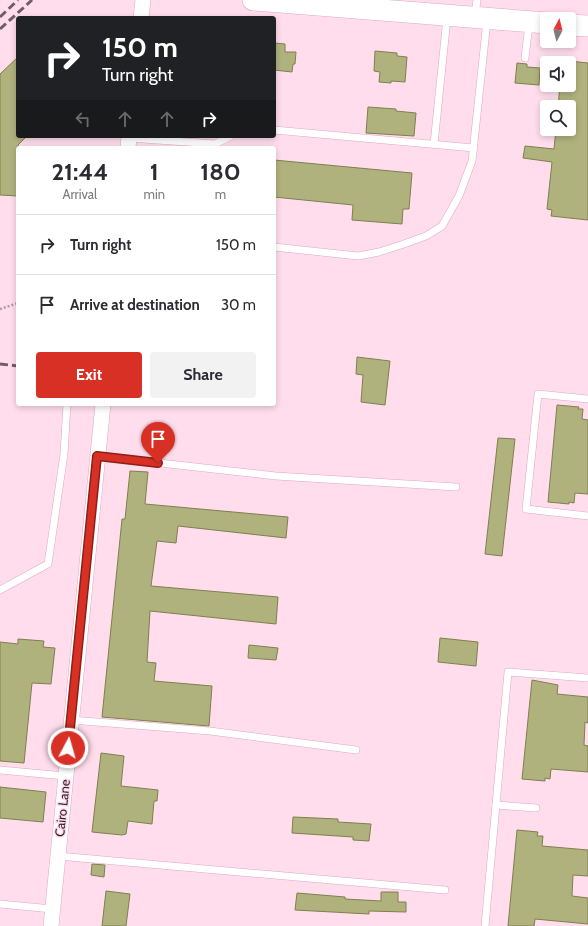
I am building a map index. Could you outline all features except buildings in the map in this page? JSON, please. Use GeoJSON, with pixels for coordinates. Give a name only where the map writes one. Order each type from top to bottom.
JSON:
{"type":"FeatureCollection","features":[{"type":"Feature","properties":{"kind":"main road"},"geometry":{"type":"LineString","coordinates":[[253,0],[306,2],[447,15],[480,12],[538,22]]}},
{"type":"Feature","properties":{"kind":"main road"},"geometry":{"type":"LineString","coordinates":[[576,25],[588,26]]}},
{"type":"Feature","properties":{"kind":"street"},"geometry":{"type":"LineString","coordinates":[[141,16],[143,0]]}},
{"type":"Feature","properties":{"kind":"street","name":"Cairo Lane"},"geometry":{"type":"LineString","coordinates":[[50,926],[103,406]]}},
{"type":"Feature","properties":{"kind":"lane"},"geometry":{"type":"LineString","coordinates":[[276,247],[358,256],[379,252],[426,236],[442,226],[452,210],[470,168],[474,148],[480,12]]}},
{"type":"Feature","properties":{"kind":"lane"},"geometry":{"type":"LineString","coordinates":[[434,144],[447,15]]}},
{"type":"Feature","properties":{"kind":"lane"},"geometry":{"type":"LineString","coordinates":[[525,58],[538,22]]}},
{"type":"Feature","properties":{"kind":"lane"},"geometry":{"type":"LineString","coordinates":[[276,130],[474,148]]}},
{"type":"Feature","properties":{"kind":"lane"},"geometry":{"type":"LineString","coordinates":[[129,141],[215,144],[227,138]]}},
{"type":"Feature","properties":{"kind":"lane"},"geometry":{"type":"LineString","coordinates":[[588,399],[538,394],[526,509],[588,516]]}},
{"type":"Feature","properties":{"kind":"lane"},"geometry":{"type":"LineString","coordinates":[[0,590],[48,564],[64,454],[67,406]]}},
{"type":"Feature","properties":{"kind":"lane"},"geometry":{"type":"LineString","coordinates":[[97,456],[276,476],[456,487]]}},
{"type":"Feature","properties":{"kind":"lane"},"geometry":{"type":"LineString","coordinates":[[484,926],[508,672],[588,678]]}},
{"type":"Feature","properties":{"kind":"lane"},"geometry":{"type":"LineString","coordinates":[[71,720],[210,731],[356,750]]}},
{"type":"Feature","properties":{"kind":"lane"},"geometry":{"type":"LineString","coordinates":[[0,770],[65,776]]}},
{"type":"Feature","properties":{"kind":"lane"},"geometry":{"type":"LineString","coordinates":[[496,805],[536,808]]}},
{"type":"Feature","properties":{"kind":"lane"},"geometry":{"type":"LineString","coordinates":[[58,856],[445,890]]}},
{"type":"Feature","properties":{"kind":"lane"},"geometry":{"type":"LineString","coordinates":[[0,904],[52,909]]}},
{"type":"Feature","properties":{"kind":"path"},"geometry":{"type":"LineString","coordinates":[[0,309],[16,304]]}},
{"type":"Feature","properties":{"kind":"railway"},"geometry":{"type":"LineString","coordinates":[[0,17],[18,0]]}},
{"type":"Feature","properties":{"kind":"railway"},"geometry":{"type":"LineString","coordinates":[[0,29],[32,0]]}},
{"type":"Feature","properties":{"kind":"railway"},"geometry":{"type":"LineString","coordinates":[[0,364],[16,366]]}},
{"type":"Feature","properties":{"kind":"route"},"geometry":{"type":"LineString","coordinates":[[68,748],[97,456],[158,463]]}}]}
